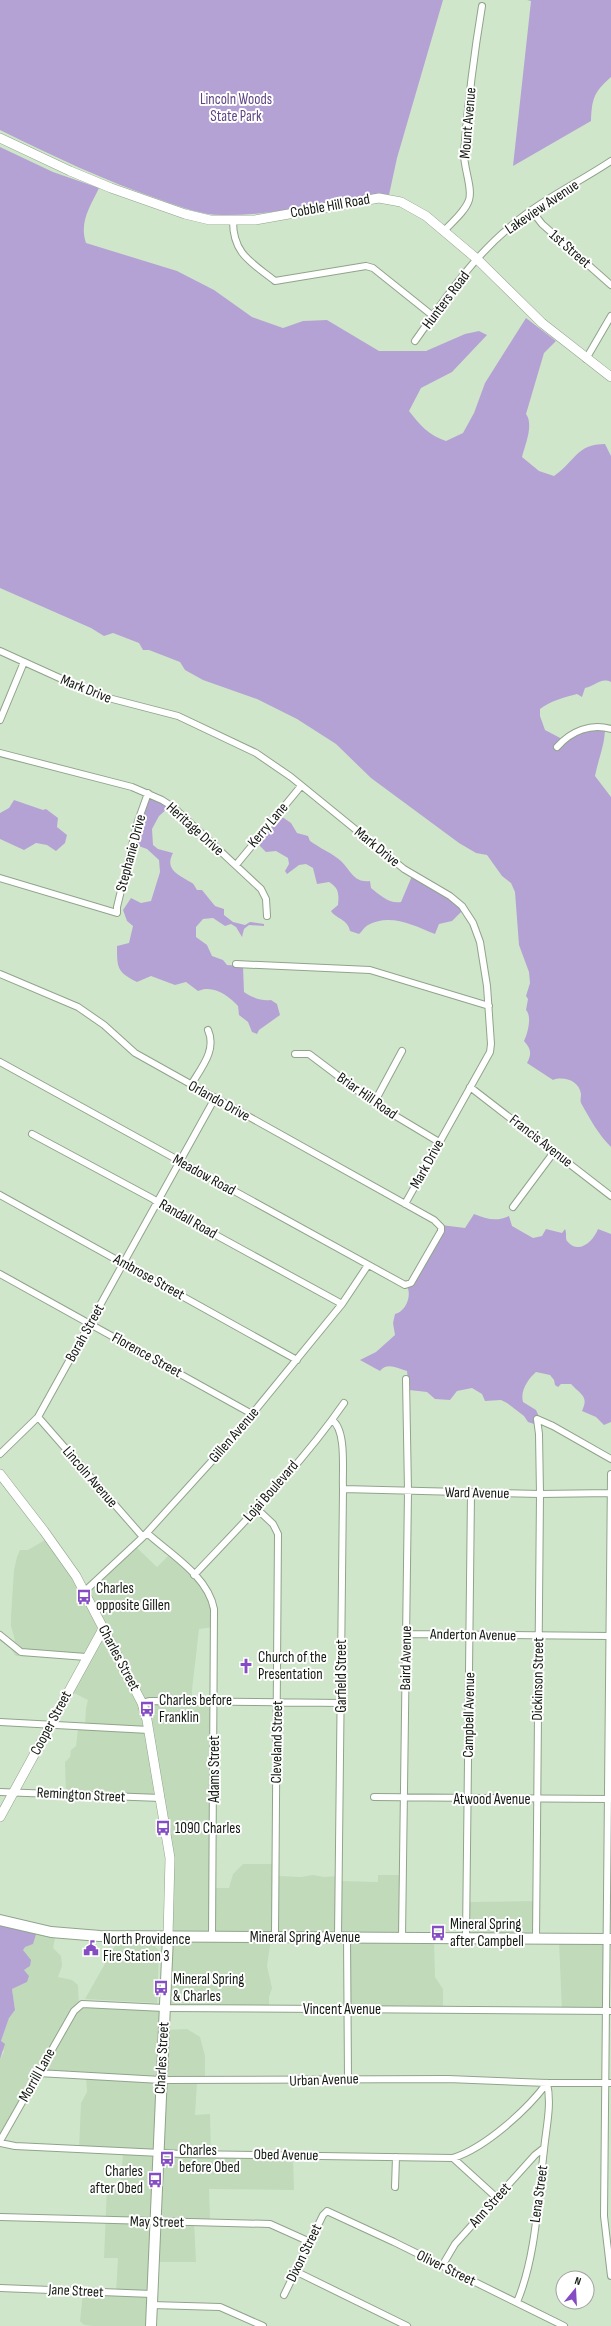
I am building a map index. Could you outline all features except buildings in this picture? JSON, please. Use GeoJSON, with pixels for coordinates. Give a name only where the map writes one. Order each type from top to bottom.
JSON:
{"type":"FeatureCollection","features":[{"type":"Feature","properties":{"kind":"main road","name":"Mineral Spring Avenue"},"geometry":{"type":"LineString","coordinates":[[0,1920],[37,1929],[70,1934],[609,1939]]}},
{"type":"Feature","properties":{"kind":"main road","name":"Charles Street"},"geometry":{"type":"LineString","coordinates":[[151,2326],[168,1936]]}},
{"type":"Feature","properties":{"kind":"street","name":"Mount Avenue"},"geometry":{"type":"LineString","coordinates":[[444,231],[460,214],[469,200],[470,193],[465,169],[464,150],[468,106],[482,6]]}},
{"type":"Feature","properties":{"kind":"street","name":"Cobble Hill Road"},"geometry":{"type":"LineString","coordinates":[[0,138],[70,171],[197,218],[233,221],[255,220],[379,198],[409,205],[444,231],[476,259],[542,323],[586,359],[611,377]]}},
{"type":"Feature","properties":{"kind":"street","name":"Lakeview Avenue"},"geometry":{"type":"LineString","coordinates":[[476,259],[511,226],[611,161]]}},
{"type":"Feature","properties":{"kind":"street","name":"1st Street"},"geometry":{"type":"LineString","coordinates":[[532,211],[542,224],[611,285]]}},
{"type":"Feature","properties":{"kind":"street"},"geometry":{"type":"LineString","coordinates":[[233,221],[233,235],[237,248],[245,258],[275,281],[366,266],[373,268],[433,316]]}},
{"type":"Feature","properties":{"kind":"street","name":"Hunters Road"},"geometry":{"type":"LineString","coordinates":[[415,341],[476,259]]}},
{"type":"Feature","properties":{"kind":"street"},"geometry":{"type":"LineString","coordinates":[[586,359],[611,316]]}},
{"type":"Feature","properties":{"kind":"street","name":"Mark Drive"},"geometry":{"type":"LineString","coordinates":[[0,651],[97,695],[170,713],[213,731],[266,759],[404,869],[445,892],[462,906],[473,923],[480,942],[489,1006],[491,1032],[490,1052],[405,1204]]}},
{"type":"Feature","properties":{"kind":"street"},"geometry":{"type":"LineString","coordinates":[[0,720],[24,662]]}},
{"type":"Feature","properties":{"kind":"street"},"geometry":{"type":"LineString","coordinates":[[557,747],[570,735],[588,728],[602,726],[611,728]]}},
{"type":"Feature","properties":{"kind":"street","name":"Heritage Drive"},"geometry":{"type":"LineString","coordinates":[[0,753],[148,793],[173,807],[261,889],[266,899],[267,916]]}},
{"type":"Feature","properties":{"kind":"street","name":"Kerry Lane"},"geometry":{"type":"LineString","coordinates":[[236,865],[301,786]]}},
{"type":"Feature","properties":{"kind":"street","name":"Stephanie Drive"},"geometry":{"type":"LineString","coordinates":[[0,878],[117,914],[116,907],[132,845],[148,793]]}},
{"type":"Feature","properties":{"kind":"street"},"geometry":{"type":"LineString","coordinates":[[236,964],[370,970],[489,1006]]}},
{"type":"Feature","properties":{"kind":"street","name":"Orlando Drive"},"geometry":{"type":"LineString","coordinates":[[0,974],[78,1008],[104,1025],[135,1053],[434,1220],[441,1227],[437,1237],[411,1283],[408,1284]]}},
{"type":"Feature","properties":{"kind":"street"},"geometry":{"type":"LineString","coordinates":[[191,1085],[211,1048],[212,1039],[208,1030]]}},
{"type":"Feature","properties":{"kind":"street"},"geometry":{"type":"LineString","coordinates":[[374,1103],[402,1051]]}},
{"type":"Feature","properties":{"kind":"street","name":"Briar Hill Road"},"geometry":{"type":"LineString","coordinates":[[295,1054],[309,1054],[374,1103],[439,1142]]}},
{"type":"Feature","properties":{"kind":"street","name":"Meadow Road"},"geometry":{"type":"LineString","coordinates":[[0,1062],[368,1265],[405,1285],[408,1284]]}},
{"type":"Feature","properties":{"kind":"street","name":"Francis Avenue"},"geometry":{"type":"LineString","coordinates":[[470,1087],[611,1196]]}},
{"type":"Feature","properties":{"kind":"street","name":"Borah Street"},"geometry":{"type":"LineString","coordinates":[[0,1454],[38,1418],[215,1098]]}},
{"type":"Feature","properties":{"kind":"street","name":"Randall Road"},"geometry":{"type":"LineString","coordinates":[[32,1134],[342,1304]]}},
{"type":"Feature","properties":{"kind":"street"},"geometry":{"type":"LineString","coordinates":[[513,1207],[554,1152]]}},
{"type":"Feature","properties":{"kind":"street","name":"Ambrose Street"},"geometry":{"type":"LineString","coordinates":[[0,1195],[297,1360]]}},
{"type":"Feature","properties":{"kind":"street","name":"Gillen Avenue"},"geometry":{"type":"LineString","coordinates":[[85,1591],[145,1535],[252,1414],[342,1304],[368,1265]]}},
{"type":"Feature","properties":{"kind":"street","name":"Florence Street"},"geometry":{"type":"LineString","coordinates":[[0,1274],[252,1414]]}},
{"type":"Feature","properties":{"kind":"street","name":"Baird Avenue"},"geometry":{"type":"LineString","coordinates":[[402,1938],[408,1491],[406,1379]]}},
{"type":"Feature","properties":{"kind":"street","name":"Lojai Boulevard"},"geometry":{"type":"LineString","coordinates":[[194,1575],[257,1509],[332,1420],[344,1403]]}},
{"type":"Feature","properties":{"kind":"street","name":"Lincoln Avenue"},"geometry":{"type":"LineString","coordinates":[[38,1418],[145,1535]]}},
{"type":"Feature","properties":{"kind":"street","name":"Dickinson Street"},"geometry":{"type":"LineString","coordinates":[[536,1939],[536,1800],[540,1494],[539,1434],[536,1419],[553,1426],[611,1459]]}},
{"type":"Feature","properties":{"kind":"street","name":"Garfield Street"},"geometry":{"type":"LineString","coordinates":[[332,1420],[337,1423],[341,1433],[343,1489],[341,1703],[342,1936],[348,2009],[348,2078]]}},
{"type":"Feature","properties":{"kind":"street","name":"Charles Street"},"geometry":{"type":"LineString","coordinates":[[0,1474],[44,1531],[85,1591],[142,1703],[149,1730],[170,1858],[168,1936]]}},
{"type":"Feature","properties":{"kind":"street"},"geometry":{"type":"LineString","coordinates":[[611,1474],[608,2083],[604,2166],[604,2229],[611,2276]]}},
{"type":"Feature","properties":{"kind":"street","name":"Ward Avenue"},"geometry":{"type":"LineString","coordinates":[[343,1489],[471,1493],[611,1493]]}},
{"type":"Feature","properties":{"kind":"street","name":"Campbell Avenue"},"geometry":{"type":"LineString","coordinates":[[466,1938],[471,1493]]}},
{"type":"Feature","properties":{"kind":"street","name":"Cleveland Street"},"geometry":{"type":"LineString","coordinates":[[257,1509],[273,1524],[278,1534],[278,1702],[275,1936]]}},
{"type":"Feature","properties":{"kind":"street","name":"Adams Street"},"geometry":{"type":"LineString","coordinates":[[145,1535],[194,1575],[211,1597],[214,1609],[212,1936]]}},
{"type":"Feature","properties":{"kind":"street","name":"Cooper Street"},"geometry":{"type":"LineString","coordinates":[[0,1817],[86,1657],[103,1629]]}},
{"type":"Feature","properties":{"kind":"street","name":"Anderton Avenue"},"geometry":{"type":"LineString","coordinates":[[406,1634],[470,1636],[610,1636]]}},
{"type":"Feature","properties":{"kind":"street"},"geometry":{"type":"LineString","coordinates":[[0,1635],[21,1652],[86,1657]]}},
{"type":"Feature","properties":{"kind":"street"},"geometry":{"type":"LineString","coordinates":[[142,1703],[150,1701],[341,1703]]}},
{"type":"Feature","properties":{"kind":"street"},"geometry":{"type":"LineString","coordinates":[[0,1722],[149,1730]]}},
{"type":"Feature","properties":{"kind":"street","name":"Remington Street"},"geometry":{"type":"LineString","coordinates":[[0,1792],[161,1798]]}},
{"type":"Feature","properties":{"kind":"street","name":"Atwood Avenue"},"geometry":{"type":"LineString","coordinates":[[374,1797],[468,1800],[609,1799]]}},
{"type":"Feature","properties":{"kind":"street","name":"Vincent Avenue"},"geometry":{"type":"LineString","coordinates":[[75,2009],[82,2004],[164,2008],[608,2011]]}},
{"type":"Feature","properties":{"kind":"street","name":"Morrill Lane"},"geometry":{"type":"LineString","coordinates":[[0,2142],[75,2009]]}},
{"type":"Feature","properties":{"kind":"street","name":"Urban Avenue"},"geometry":{"type":"LineString","coordinates":[[38,2074],[161,2080],[294,2081],[348,2078],[608,2083]]}},
{"type":"Feature","properties":{"kind":"street","name":"Lena Street"},"geometry":{"type":"LineString","coordinates":[[517,2302],[526,2278],[544,2148],[550,2095],[547,2083]]}},
{"type":"Feature","properties":{"kind":"street","name":"Obed Avenue"},"geometry":{"type":"LineString","coordinates":[[0,2142],[15,2146],[158,2152],[454,2158],[474,2148],[493,2135],[540,2092],[547,2083]]}},
{"type":"Feature","properties":{"kind":"street","name":"Ann Street"},"geometry":{"type":"LineString","coordinates":[[442,2266],[455,2244],[535,2155],[544,2148]]}},
{"type":"Feature","properties":{"kind":"street"},"geometry":{"type":"LineString","coordinates":[[395,2187],[396,2157]]}},
{"type":"Feature","properties":{"kind":"street"},"geometry":{"type":"LineString","coordinates":[[454,2158],[497,2198]]}},
{"type":"Feature","properties":{"kind":"street"},"geometry":{"type":"LineString","coordinates":[[604,2166],[611,2165]]}},
{"type":"Feature","properties":{"kind":"street","name":"Oliver Street"},"geometry":{"type":"LineString","coordinates":[[327,2211],[564,2326]]}},
{"type":"Feature","properties":{"kind":"street","name":"Dixon Street"},"geometry":{"type":"LineString","coordinates":[[284,2296],[322,2215],[327,2211]]}},
{"type":"Feature","properties":{"kind":"street","name":"May Street"},"geometry":{"type":"LineString","coordinates":[[0,2217],[270,2224],[310,2242]]}},
{"type":"Feature","properties":{"kind":"street"},"geometry":{"type":"LineString","coordinates":[[604,2229],[611,2228]]}},
{"type":"Feature","properties":{"kind":"street"},"geometry":{"type":"LineString","coordinates":[[295,2271],[407,2326]]}},
{"type":"Feature","properties":{"kind":"street","name":"Jane Street"},"geometry":{"type":"LineString","coordinates":[[0,2288],[152,2294]]}},
{"type":"Feature","properties":{"kind":"street"},"geometry":{"type":"LineString","coordinates":[[152,2305],[220,2307],[263,2326]]}},
{"type":"Feature","properties":{"kind":"shaded area"},"geometry":{"type":"Polygon","coordinates":[[[47,1539],[82,1590],[135,1546],[157,1567],[169,1555],[194,1578],[210,1598],[214,1627],[199,1629],[192,1690],[192,1703],[214,1703],[214,1888],[229,1888],[233,1874],[243,1864],[276,1864],[278,1876],[338,1876],[340,1881],[378,1882],[378,1875],[404,1875],[403,1937],[434,1940],[435,1977],[443,1989],[443,2011],[348,2011],[348,1941],[271,1939],[267,1966],[272,1988],[269,1997],[269,2010],[165,2009],[164,2030],[187,2029],[200,2037],[205,2056],[205,2081],[197,2082],[195,2115],[210,2114],[211,2156],[293,2158],[294,2190],[209,2189],[210,2220],[194,2221],[196,2262],[153,2262],[151,2326],[93,2326],[84,2325],[80,2321],[83,2293],[116,2293],[118,2258],[104,2258],[107,2187],[120,2187],[123,2154],[79,2150],[81,2103],[87,2092],[86,2078],[38,2077],[0,2142],[0,2059],[4,2052],[1,2041],[9,2018],[15,2010],[12,1989],[27,1982],[24,1970],[30,1966],[22,1950],[37,1931],[56,1934],[53,1948],[61,1956],[62,1966],[58,1977],[72,1980],[78,1985],[79,2006],[163,2008],[170,1869],[161,1800],[82,1798],[66,1795],[65,1762],[70,1757],[71,1750],[76,1746],[78,1729],[85,1727],[88,1700],[70,1691],[85,1659],[16,1656],[11,1649],[15,1640],[11,1626],[11,1617],[14,1570],[17,1557],[20,1550],[28,1550],[47,1539]]]}},
{"type":"Feature","properties":{"kind":"shaded area"},"geometry":{"type":"Polygon","coordinates":[[[536,1901],[536,1939],[467,1938],[469,1902],[536,1901]]]}},
{"type":"Feature","properties":{"kind":"shaded area"},"geometry":{"type":"Polygon","coordinates":[[[559,1941],[605,1941],[606,2013],[562,2012],[559,1941]]]}},
{"type":"Feature","properties":{"kind":"shaded area"},"geometry":{"type":"Polygon","coordinates":[[[116,1944],[154,1945],[159,1951],[157,2003],[85,1999],[116,1944]]]}},
{"type":"Feature","properties":{"kind":"green space","name":"Lincoln Woods State Park"},"geometry":{"type":"Polygon","coordinates":[[[0,0],[443,0],[397,158],[389,195],[378,194],[281,211],[242,215],[214,215],[191,210],[140,193],[79,168],[0,130],[0,0]]]}},
{"type":"Feature","properties":{"kind":"green space"},"geometry":{"type":"Polygon","coordinates":[[[527,0],[611,0],[611,77],[597,91],[593,101],[591,121],[513,166],[531,1],[527,0]]]}},
{"type":"Feature","properties":{"kind":"green space"},"geometry":{"type":"Polygon","coordinates":[[[0,147],[53,172],[99,188],[86,215],[84,235],[86,243],[177,271],[214,290],[252,317],[283,328],[303,321],[327,320],[379,351],[426,351],[465,334],[479,331],[487,335],[452,372],[421,388],[409,411],[425,429],[440,439],[446,441],[463,433],[474,413],[485,383],[526,318],[556,341],[544,353],[526,414],[529,429],[522,457],[539,471],[554,476],[561,471],[576,455],[588,447],[605,444],[611,456],[611,682],[601,681],[585,688],[582,697],[577,694],[548,704],[540,709],[540,716],[545,730],[564,740],[573,733],[605,728],[603,746],[595,776],[611,797],[611,1147],[591,1121],[581,1103],[580,1089],[574,1082],[566,1079],[553,1080],[527,1063],[530,1056],[530,1051],[524,1041],[529,1025],[529,1016],[526,1010],[528,999],[526,996],[530,983],[529,972],[519,945],[515,892],[511,883],[502,876],[487,855],[476,853],[459,843],[371,778],[336,744],[297,719],[257,699],[203,680],[185,670],[180,662],[149,650],[143,650],[139,643],[113,633],[104,636],[91,628],[0,588],[0,147]]]}},
{"type":"Feature","properties":{"kind":"green space"},"geometry":{"type":"Polygon","coordinates":[[[148,797],[169,807],[159,816],[152,829],[153,845],[158,849],[173,853],[170,864],[174,871],[193,883],[197,890],[202,890],[215,906],[224,909],[224,915],[233,922],[245,925],[250,922],[264,924],[264,926],[249,925],[244,929],[242,937],[236,927],[231,924],[225,926],[213,918],[203,919],[196,927],[196,937],[207,945],[212,956],[223,960],[227,965],[243,966],[244,992],[257,999],[271,1000],[277,1004],[280,1015],[259,1030],[257,1034],[252,1032],[248,1022],[239,1015],[238,1006],[230,998],[220,992],[209,989],[198,991],[186,982],[175,985],[151,976],[137,982],[125,975],[118,964],[117,946],[129,943],[133,926],[127,921],[123,910],[131,898],[141,903],[151,901],[160,872],[159,860],[147,849],[133,844],[148,797]]]}},
{"type":"Feature","properties":{"kind":"green space"},"geometry":{"type":"Polygon","coordinates":[[[14,800],[43,810],[46,809],[58,818],[57,827],[67,835],[65,843],[56,851],[47,845],[36,843],[24,850],[0,839],[0,813],[9,808],[14,800]]]}},
{"type":"Feature","properties":{"kind":"green space"},"geometry":{"type":"Polygon","coordinates":[[[278,814],[291,823],[297,833],[308,836],[310,841],[338,859],[353,876],[360,880],[370,881],[371,888],[385,898],[393,902],[401,902],[412,876],[437,888],[463,910],[452,921],[439,924],[435,934],[410,924],[393,920],[376,922],[367,926],[359,934],[350,931],[347,924],[331,911],[338,905],[338,894],[335,887],[329,882],[317,884],[313,868],[306,864],[299,865],[287,874],[285,871],[289,864],[288,858],[276,851],[266,852],[256,842],[278,814]]]}},
{"type":"Feature","properties":{"kind":"green space"},"geometry":{"type":"Polygon","coordinates":[[[474,1214],[492,1219],[500,1219],[509,1216],[512,1226],[533,1238],[542,1236],[546,1229],[562,1233],[565,1229],[567,1241],[576,1247],[581,1247],[590,1242],[598,1229],[611,1234],[611,1422],[604,1425],[596,1417],[582,1411],[585,1402],[581,1393],[571,1384],[561,1384],[558,1387],[555,1385],[554,1380],[550,1375],[536,1372],[530,1378],[522,1398],[523,1402],[536,1410],[542,1423],[540,1426],[528,1422],[524,1416],[501,1400],[485,1401],[482,1394],[472,1388],[457,1391],[450,1400],[435,1399],[427,1392],[409,1390],[407,1371],[389,1366],[380,1371],[360,1360],[376,1352],[395,1335],[393,1323],[395,1314],[402,1310],[407,1303],[409,1294],[407,1286],[441,1225],[465,1228],[474,1214]]]}},
{"type":"Feature","properties":{"kind":"green space"},"geometry":{"type":"Polygon","coordinates":[[[0,1922],[37,1931],[33,1944],[25,1947],[23,1950],[31,1960],[30,1966],[24,1970],[29,1976],[27,1982],[12,1989],[15,2010],[9,2018],[1,2041],[5,2044],[0,2059],[0,1922]]]}},
{"type":"Feature","properties":{"kind":"place","name":"Charles opposite Gillen"},"geometry":{"type":"Point","coordinates":[84,1597]}},
{"type":"Feature","properties":{"kind":"place","name":"Church of the Presentation"},"geometry":{"type":"Point","coordinates":[246,1666]}},
{"type":"Feature","properties":{"kind":"place","name":"Charles before Franklin"},"geometry":{"type":"Point","coordinates":[147,1709]}},
{"type":"Feature","properties":{"kind":"place","name":"1090 Charles"},"geometry":{"type":"Point","coordinates":[163,1828]}},
{"type":"Feature","properties":{"kind":"place","name":"Mineral Spring after Campbell"},"geometry":{"type":"Point","coordinates":[438,1933]}},
{"type":"Feature","properties":{"kind":"place","name":"North Providence Fire Station 3"},"geometry":{"type":"Point","coordinates":[91,1948]}},
{"type":"Feature","properties":{"kind":"place","name":"Mineral Spring & Charles"},"geometry":{"type":"Point","coordinates":[161,1988]}},
{"type":"Feature","properties":{"kind":"place","name":"Charles before Obed"},"geometry":{"type":"Point","coordinates":[167,2159]}},
{"type":"Feature","properties":{"kind":"place","name":"Charles after Obed"},"geometry":{"type":"Point","coordinates":[155,2180]}}]}
